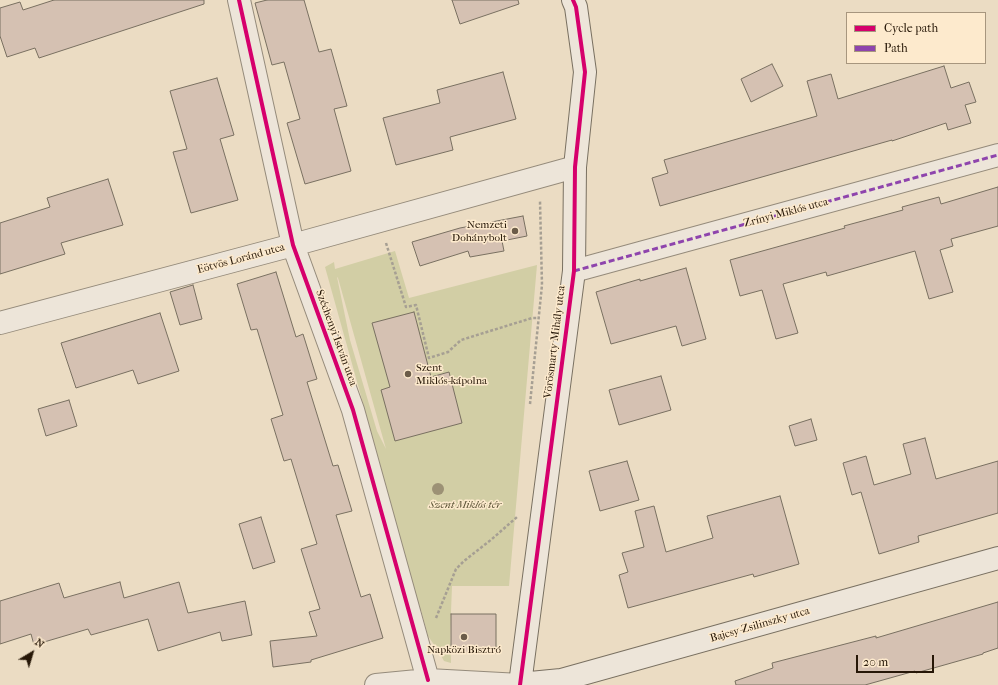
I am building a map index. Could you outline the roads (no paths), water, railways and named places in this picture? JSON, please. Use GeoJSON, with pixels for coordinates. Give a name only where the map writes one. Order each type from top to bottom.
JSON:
{"type":"FeatureCollection","features":[{"type":"Feature","properties":{"kind":"street","name":"Széchenyi István utca"},"geometry":{"type":"LineString","coordinates":[[239,0],[293,245],[353,410],[428,680]]}},
{"type":"Feature","properties":{"kind":"street","name":"Vörösmarty Mihály utca"},"geometry":{"type":"LineString","coordinates":[[520,685],[574,271],[575,167],[585,72],[576,7],[573,0]]}},
{"type":"Feature","properties":{"kind":"street","name":"Zrínyi Miklós utca"},"geometry":{"type":"LineString","coordinates":[[574,271],[998,155]]}},
{"type":"Feature","properties":{"kind":"street","name":"Eötvös Loránd utca"},"geometry":{"type":"LineString","coordinates":[[0,323],[293,245],[575,167]]}},
{"type":"Feature","properties":{"kind":"street","name":"Bajcsy-Zsilinszky utca"},"geometry":{"type":"LineString","coordinates":[[376,685],[428,680],[520,685],[561,680],[998,558]]}},
{"type":"Feature","properties":{"kind":"place","name":"Nemzeti Dohánybolt"},"geometry":{"type":"Point","coordinates":[515,231]}},
{"type":"Feature","properties":{"kind":"place","name":"Szent Miklós-kápolna"},"geometry":{"type":"Point","coordinates":[408,374]}},
{"type":"Feature","properties":{"kind":"place","name":"Napközi Bisztró"},"geometry":{"type":"Point","coordinates":[464,637]}},
{"type":"Feature","properties":{"kind":"park label","name":"Szent Miklós tér"},"geometry":{"type":"Point","coordinates":[465,505]}}]}
